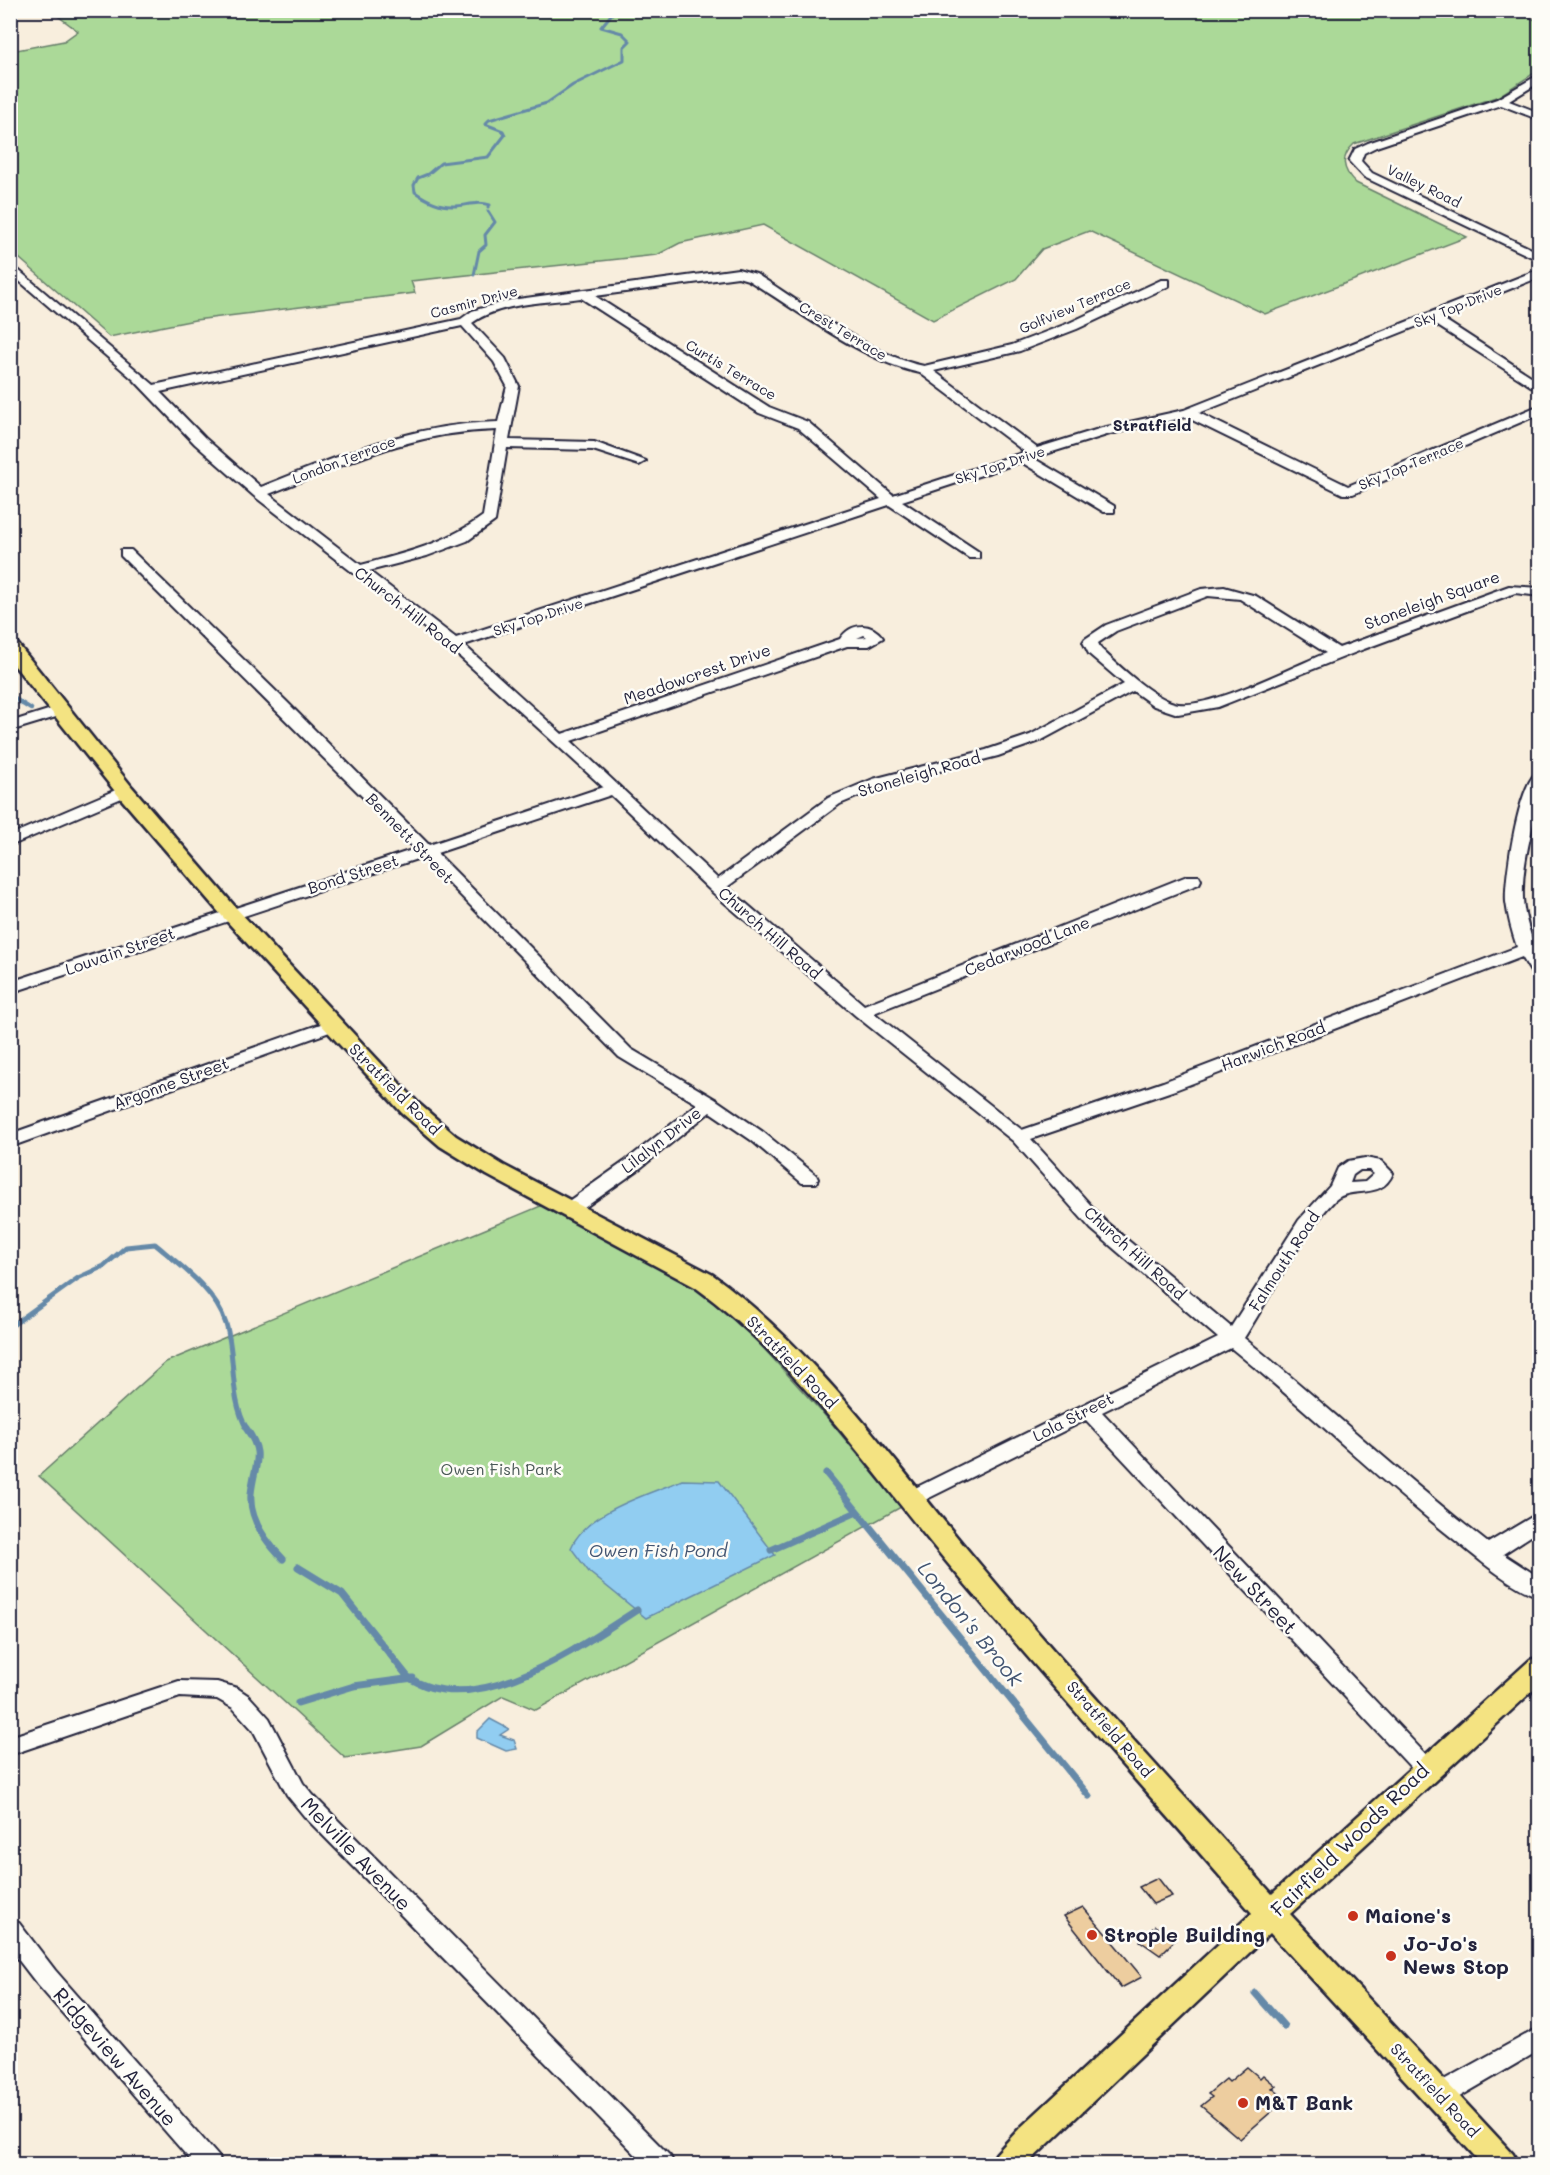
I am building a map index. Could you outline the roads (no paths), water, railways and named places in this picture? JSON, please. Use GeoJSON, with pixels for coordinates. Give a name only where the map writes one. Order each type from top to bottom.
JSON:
{"type":"FeatureCollection","features":[{"type":"Feature","properties":{"kind":"main road"},"geometry":{"type":"LineString","coordinates":[[1532,10],[1539,13]]}},
{"type":"Feature","properties":{"kind":"main road","name":"Stratfield Road"},"geometry":{"type":"LineString","coordinates":[[10,647],[125,790],[230,913],[410,1108],[448,1141],[495,1170],[674,1264],[733,1302],[780,1348],[843,1416],[969,1570],[1272,1916],[1502,2164]]}},
{"type":"Feature","properties":{"kind":"main road","name":"Fairfield Woods Road"},"geometry":{"type":"LineString","coordinates":[[1007,2164],[1031,2138],[1272,1916],[1425,1768],[1539,1667]]}},
{"type":"Feature","properties":{"kind":"street","name":"Valley Road"},"geometry":{"type":"LineString","coordinates":[[1539,77],[1502,100],[1372,145],[1359,151],[1356,161],[1368,175],[1539,258]]}},
{"type":"Feature","properties":{"kind":"street"},"geometry":{"type":"LineString","coordinates":[[1502,100],[1539,117]]}},
{"type":"Feature","properties":{"kind":"street","name":"Church Hill Road"},"geometry":{"type":"LineString","coordinates":[[10,266],[139,377],[200,441],[259,493],[454,644],[614,789],[717,887],[862,1012],[1019,1137],[1098,1225],[1149,1270],[1308,1400],[1413,1496],[1487,1554],[1539,1588]]}},
{"type":"Feature","properties":{"kind":"street","name":"Casmir Drive"},"geometry":{"type":"LineString","coordinates":[[150,390],[465,322],[476,314],[511,304],[738,273]]}},
{"type":"Feature","properties":{"kind":"street","name":"Crest Terrace"},"geometry":{"type":"LineString","coordinates":[[738,273],[752,277],[865,347],[909,368],[924,370],[1028,455],[1109,509]]}},
{"type":"Feature","properties":{"kind":"street","name":"Sky Top Drive"},"geometry":{"type":"LineString","coordinates":[[454,644],[1028,455],[1107,431],[1188,412],[1539,273]]}},
{"type":"Feature","properties":{"kind":"street","name":"Golfview Terrace"},"geometry":{"type":"LineString","coordinates":[[924,370],[1016,348],[1073,326],[1165,283]]}},
{"type":"Feature","properties":{"kind":"street","name":"Curtis Terrace"},"geometry":{"type":"LineString","coordinates":[[585,295],[764,410],[804,425],[813,436],[892,501],[974,555]]}},
{"type":"Feature","properties":{"kind":"street"},"geometry":{"type":"LineString","coordinates":[[1432,317],[1539,388]]}},
{"type":"Feature","properties":{"kind":"street"},"geometry":{"type":"LineString","coordinates":[[357,570],[422,553],[462,538],[490,518],[503,444],[502,426],[513,386],[501,362],[465,322]]}},
{"type":"Feature","properties":{"kind":"street","name":"Sky Top Terrace"},"geometry":{"type":"LineString","coordinates":[[1188,412],[1348,491],[1539,409]]}},
{"type":"Feature","properties":{"kind":"street","name":"London Terrace"},"geometry":{"type":"LineString","coordinates":[[259,493],[391,441],[459,427],[502,426]]}},
{"type":"Feature","properties":{"kind":"street"},"geometry":{"type":"LineString","coordinates":[[503,444],[594,446],[639,461]]}},
{"type":"Feature","properties":{"kind":"street","name":"Bennett Street"},"geometry":{"type":"LineString","coordinates":[[126,553],[282,705],[423,852],[625,1053],[709,1103]]}},
{"type":"Feature","properties":{"kind":"street","name":"Stoneleigh Square"},"geometry":{"type":"LineString","coordinates":[[1338,654],[1236,592],[1206,592],[1111,628],[1096,635],[1090,642],[1094,651],[1163,704],[1178,709],[1194,708],[1220,702],[1338,654],[1514,589],[1539,592]]}},
{"type":"Feature","properties":{"kind":"street","name":"Meadowcrest Drive"},"geometry":{"type":"LineString","coordinates":[[560,740],[846,642]]}},
{"type":"Feature","properties":{"kind":"street","name":"Stoneleigh Road"},"geometry":{"type":"LineString","coordinates":[[717,887],[834,801],[879,783],[992,753],[1035,738],[1135,684]]}},
{"type":"Feature","properties":{"kind":"street"},"geometry":{"type":"LineString","coordinates":[[10,727],[62,711]]}},
{"type":"Feature","properties":{"kind":"street"},"geometry":{"type":"LineString","coordinates":[[1539,777],[1524,826],[1513,881],[1515,916],[1524,950],[1539,973]]}},
{"type":"Feature","properties":{"kind":"street","name":"Bond Street"},"geometry":{"type":"LineString","coordinates":[[230,913],[614,789]]}},
{"type":"Feature","properties":{"kind":"street"},"geometry":{"type":"LineString","coordinates":[[10,841],[125,790]]}},
{"type":"Feature","properties":{"kind":"street","name":"Cedarwood Lane"},"geometry":{"type":"LineString","coordinates":[[862,1012],[1193,880]]}},
{"type":"Feature","properties":{"kind":"street","name":"Louvain Street"},"geometry":{"type":"LineString","coordinates":[[10,988],[230,913]]}},
{"type":"Feature","properties":{"kind":"street","name":"Harwich Road"},"geometry":{"type":"LineString","coordinates":[[1019,1137],[1169,1086],[1524,950]]}},
{"type":"Feature","properties":{"kind":"street","name":"Argonne Street"},"geometry":{"type":"LineString","coordinates":[[10,1140],[332,1025]]}},
{"type":"Feature","properties":{"kind":"street","name":"Lilalyn Drive"},"geometry":{"type":"LineString","coordinates":[[570,1209],[631,1166],[709,1103],[757,1136],[809,1179]]}},
{"type":"Feature","properties":{"kind":"street","name":"Falmouth Road"},"geometry":{"type":"LineString","coordinates":[[1234,1338],[1306,1224],[1328,1197],[1338,1189]]}},
{"type":"Feature","properties":{"kind":"street","name":"Lola Street"},"geometry":{"type":"LineString","coordinates":[[912,1498],[1234,1338]]}},
{"type":"Feature","properties":{"kind":"street","name":"New Street"},"geometry":{"type":"LineString","coordinates":[[1088,1410],[1425,1768]]}},
{"type":"Feature","properties":{"kind":"street"},"geometry":{"type":"LineString","coordinates":[[1487,1554],[1539,1519]]}},
{"type":"Feature","properties":{"kind":"street","name":"Melville Avenue"},"geometry":{"type":"LineString","coordinates":[[10,1746],[178,1689],[207,1689],[229,1694],[248,1709],[276,1748],[296,1791],[661,2164]]}},
{"type":"Feature","properties":{"kind":"street","name":"Ridgeview Avenue"},"geometry":{"type":"LineString","coordinates":[[10,1930],[46,1977],[209,2164]]}},
{"type":"Feature","properties":{"kind":"street"},"geometry":{"type":"LineString","coordinates":[[1440,2095],[1539,2037]]}},
{"type":"Feature","properties":{"kind":"water","name":"Owen Fish Pond"},"geometry":{"type":"Polygon","coordinates":[[[682,1480],[719,1481],[775,1555],[646,1618],[589,1572],[571,1548],[579,1535],[604,1514],[636,1498],[682,1480]]]}},
{"type":"Feature","properties":{"kind":"water"},"geometry":{"type":"Polygon","coordinates":[[[490,1719],[509,1729],[500,1735],[514,1740],[517,1749],[506,1751],[477,1738],[477,1732],[490,1719]]]}},
{"type":"Feature","properties":{"kind":"waterway","name":"London's Brook"},"geometry":{"type":"LineString","coordinates":[[488,207],[490,205],[480,203],[446,206],[428,200],[415,192],[414,185],[418,178],[428,174],[441,163],[488,157],[505,135],[503,131],[485,124],[489,120],[547,103],[573,85],[624,60],[624,47],[630,41],[622,33],[601,27],[615,10]]}},
{"type":"Feature","properties":{"kind":"waterway","name":"London's Brook"},"geometry":{"type":"LineString","coordinates":[[474,275],[479,251],[486,245],[485,235],[495,222],[488,211]]}},
{"type":"Feature","properties":{"kind":"waterway","name":"London's Brook"},"geometry":{"type":"LineString","coordinates":[[10,696],[31,709]]}},
{"type":"Feature","properties":{"kind":"waterway"},"geometry":{"type":"LineString","coordinates":[[10,1327],[78,1278],[104,1266],[126,1247],[155,1244],[206,1290],[221,1312],[229,1337],[235,1391],[241,1417],[247,1429]]}},
{"type":"Feature","properties":{"kind":"waterway"},"geometry":{"type":"LineString","coordinates":[[246,1428],[256,1446],[257,1453],[251,1494],[253,1512],[265,1537],[283,1559]]}},
{"type":"Feature","properties":{"kind":"waterway","name":"London's Brook"},"geometry":{"type":"LineString","coordinates":[[826,1473],[1089,1796]]}},
{"type":"Feature","properties":{"kind":"waterway"},"geometry":{"type":"LineString","coordinates":[[771,1550],[857,1512]]}},
{"type":"Feature","properties":{"kind":"waterway"},"geometry":{"type":"LineString","coordinates":[[298,1567],[342,1594],[411,1678]]}},
{"type":"Feature","properties":{"kind":"waterway"},"geometry":{"type":"LineString","coordinates":[[411,1678],[435,1689],[464,1691],[495,1685],[527,1674],[557,1659],[637,1610]]}},
{"type":"Feature","properties":{"kind":"waterway"},"geometry":{"type":"LineString","coordinates":[[298,1703],[354,1686],[411,1678]]}},
{"type":"Feature","properties":{"kind":"waterway","name":"London's Brook"},"geometry":{"type":"LineString","coordinates":[[1255,1993],[1284,2026]]}},
{"type":"Feature","properties":{"kind":"place","name":"Maione's"},"geometry":{"type":"Point","coordinates":[1353,1916]}},
{"type":"Feature","properties":{"kind":"place","name":"Strople Building"},"geometry":{"type":"Point","coordinates":[1092,1935]}},
{"type":"Feature","properties":{"kind":"place","name":"Jo-Jo's News Stop"},"geometry":{"type":"Point","coordinates":[1391,1956]}},
{"type":"Feature","properties":{"kind":"place","name":"M&T Bank"},"geometry":{"type":"Point","coordinates":[1243,2103]}},
{"type":"Feature","properties":{"kind":"district","name":"Stratfield"},"geometry":{"type":"Point","coordinates":[1152,425]}},
{"type":"Feature","properties":{"kind":"park label","name":"Owen Fish Park"},"geometry":{"type":"Point","coordinates":[501,1469]}}]}
